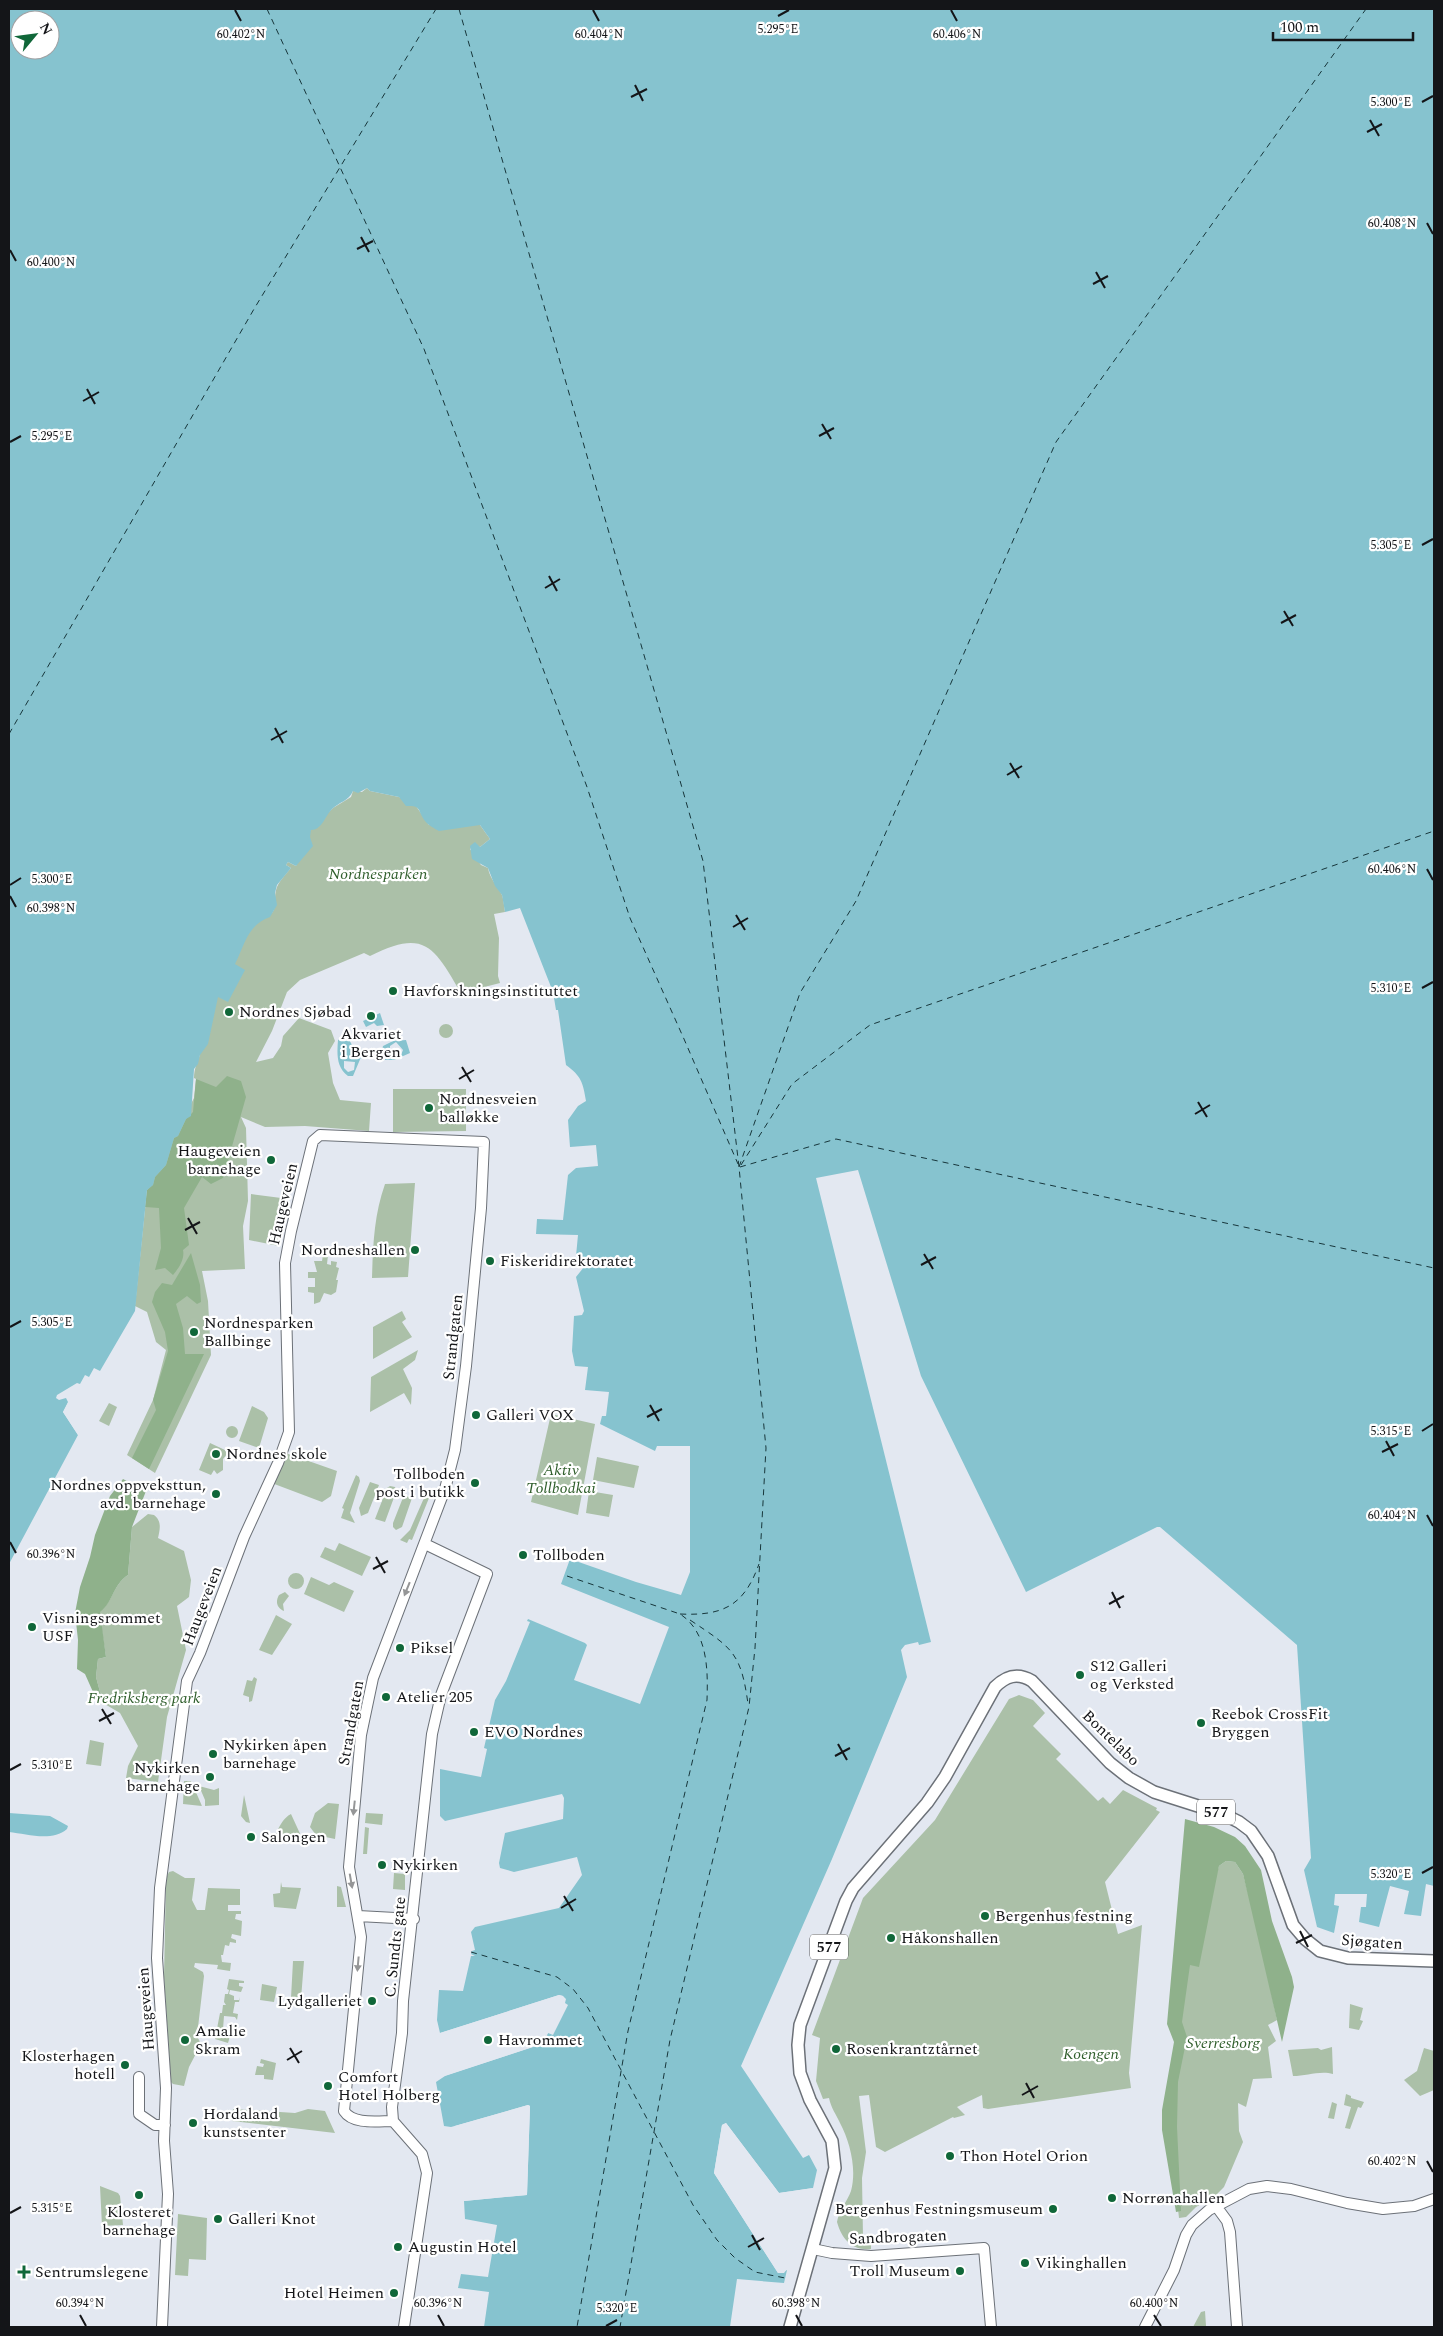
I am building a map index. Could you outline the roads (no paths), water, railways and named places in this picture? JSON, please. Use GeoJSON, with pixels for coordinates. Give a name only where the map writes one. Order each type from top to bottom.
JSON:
{"type":"FeatureCollection","features":[{"type":"Feature","properties":{"kind":"main road","name":"Strandgaten"},"geometry":{"type":"LineString","coordinates":[[316,1137],[320,1135],[364,1136],[393,1140],[484,1142],[466,1366],[455,1450],[442,1497],[380,1660],[364,1716],[349,1868],[361,1937],[344,2111],[350,2117],[361,2120],[393,2121]]}},
{"type":"Feature","properties":{"kind":"main road","name":"Haugeveien"},"geometry":{"type":"LineString","coordinates":[[162,2327],[168,2203],[165,2126],[166,2096],[158,1958],[158,1921],[160,1888],[184,1690],[244,1537],[283,1452],[289,1432],[286,1263],[290,1231],[313,1141],[316,1137]]}},
{"type":"Feature","properties":{"kind":"main road","name":"C. Sundts gate"},"geometry":{"type":"LineString","coordinates":[[393,2121],[392,2102],[402,2033],[403,2001],[414,1919],[432,1734],[441,1695],[487,1574],[425,1544]]}},
{"type":"Feature","properties":{"kind":"main road","name":"Bontelabo"},"geometry":{"type":"LineString","coordinates":[[813,2249],[835,2168],[832,2141],[804,2086],[798,2061],[800,2025],[846,1901],[853,1888],[928,1803],[945,1777],[995,1687],[1003,1679],[1012,1676],[1026,1678],[1110,1762],[1130,1778],[1154,1792],[1223,1814],[1251,1831],[1268,1856],[1291,1920],[1310,1944]]}},
{"type":"Feature","properties":{"kind":"main road"},"geometry":{"type":"LineString","coordinates":[[358,1916],[414,1919]]}},
{"type":"Feature","properties":{"kind":"main road","name":"Sjøgaten"},"geometry":{"type":"LineString","coordinates":[[1310,1944],[1320,1951],[1338,1957],[1434,1961]]}},
{"type":"Feature","properties":{"kind":"main road"},"geometry":{"type":"LineString","coordinates":[[139,2077],[138,2114],[155,2125],[165,2126]]}},
{"type":"Feature","properties":{"kind":"main road"},"geometry":{"type":"LineString","coordinates":[[393,2121],[422,2154],[426,2173],[404,2327]]}},
{"type":"Feature","properties":{"kind":"main road"},"geometry":{"type":"LineString","coordinates":[[1144,2327],[1174,2270],[1186,2235],[1192,2225],[1200,2216],[1249,2189],[1267,2186],[1290,2189],[1375,2208],[1404,2208],[1434,2198]]}},
{"type":"Feature","properties":{"kind":"main road"},"geometry":{"type":"LineString","coordinates":[[1216,2206],[1227,2221],[1230,2232],[1238,2327]]}},
{"type":"Feature","properties":{"kind":"main road","name":"Sandbrogaten"},"geometry":{"type":"LineString","coordinates":[[813,2249],[832,2253],[871,2256],[984,2248],[991,2327]]}},
{"type":"Feature","properties":{"kind":"main road","name":"577"},"geometry":{"type":"LineString","coordinates":[[790,2327],[813,2249]]}},
{"type":"Feature","properties":{"kind":"water"},"geometry":{"type":"Polygon","coordinates":[[[9,9],[1434,9],[1434,1886],[1426,1884],[1421,1916],[1404,1914],[1409,1891],[1390,1886],[1379,1927],[1359,1922],[1361,1907],[1366,1907],[1367,1894],[1335,1894],[1334,1905],[1339,1906],[1334,1933],[1317,1927],[1304,1870],[1311,1858],[1297,1645],[1160,1527],[1026,1592],[921,1376],[858,1170],[816,1178],[931,1642],[919,1645],[918,1642],[905,1645],[901,1650],[907,1677],[832,1859],[741,2066],[803,2158],[809,2155],[817,2170],[813,2188],[779,2193],[726,2123],[722,2125],[714,2173],[778,2273],[787,2270],[784,2283],[737,2279],[730,2327],[484,2327],[489,2292],[458,2288],[461,2274],[488,2277],[497,2225],[465,2219],[464,2201],[527,2195],[530,2106],[451,2127],[444,2126],[436,2082],[445,2076],[542,2044],[564,2004],[563,1996],[559,1995],[440,2033],[437,2020],[439,1990],[463,1991],[471,1956],[475,1956],[471,1954],[475,1950],[471,1932],[475,1927],[559,1908],[582,1875],[577,1857],[514,1872],[500,1868],[499,1863],[505,1833],[563,1819],[564,1798],[562,1794],[445,1821],[440,1816],[440,1769],[481,1777],[487,1749],[484,1748],[495,1700],[506,1681],[530,1622],[527,1621],[528,1619],[587,1645],[574,1680],[640,1704],[669,1627],[561,1584],[570,1559],[636,1582],[681,1595],[690,1572],[690,1446],[657,1446],[655,1451],[600,1424],[602,1416],[606,1416],[609,1392],[585,1390],[588,1367],[575,1366],[572,1351],[574,1316],[582,1315],[584,1311],[576,1277],[584,1267],[581,1259],[576,1256],[578,1235],[536,1234],[537,1219],[563,1220],[568,1175],[576,1168],[598,1166],[596,1145],[570,1147],[568,1120],[578,1106],[586,1101],[584,1089],[578,1076],[566,1065],[558,1010],[556,1010],[553,992],[520,908],[505,912],[502,895],[495,886],[488,868],[472,859],[470,846],[475,842],[480,847],[490,839],[480,825],[439,831],[427,823],[417,807],[406,806],[399,797],[370,791],[367,788],[358,793],[353,791],[349,797],[332,809],[318,828],[311,830],[310,837],[313,846],[296,866],[288,862],[286,865],[291,868],[277,885],[275,893],[277,905],[270,917],[251,930],[235,964],[245,970],[228,1002],[218,997],[208,1044],[200,1055],[198,1064],[194,1069],[191,1116],[186,1119],[178,1136],[174,1138],[166,1165],[155,1177],[153,1185],[147,1190],[135,1311],[100,1371],[94,1368],[89,1377],[85,1375],[80,1384],[77,1383],[57,1395],[56,1398],[59,1400],[66,1398],[68,1402],[63,1412],[78,1435],[9,1564],[9,9]]]}},
{"type":"Feature","properties":{"kind":"water"},"geometry":{"type":"Polygon","coordinates":[[[380,1013],[384,1025],[377,1026],[374,1023],[366,1027],[363,1021],[380,1013]]]}},
{"type":"Feature","properties":{"kind":"water"},"geometry":{"type":"Polygon","coordinates":[[[347,1036],[352,1045],[364,1050],[353,1076],[348,1076],[339,1064],[338,1040],[347,1036]],[[344,1061],[344,1068],[348,1072],[354,1070],[355,1062],[344,1061]]]}},
{"type":"Feature","properties":{"kind":"water"},"geometry":{"type":"Polygon","coordinates":[[[406,1040],[410,1053],[394,1060],[385,1060],[382,1050],[383,1046],[393,1041],[406,1040]],[[396,1042],[390,1046],[390,1057],[401,1055],[403,1050],[396,1042]]]}},
{"type":"Feature","properties":{"kind":"water"},"geometry":{"type":"Polygon","coordinates":[[[9,1813],[50,1816],[68,1826],[61,1833],[47,1836],[9,1832],[9,1813]]]}},
{"type":"Feature","properties":{"kind":"place","name":"Havforskningsinstituttet"},"geometry":{"type":"Point","coordinates":[393,991]}},
{"type":"Feature","properties":{"kind":"place","name":"Nordnes Sjøbad"},"geometry":{"type":"Point","coordinates":[229,1012]}},
{"type":"Feature","properties":{"kind":"place","name":"Akvariet i Bergen"},"geometry":{"type":"Point","coordinates":[371,1016]}},
{"type":"Feature","properties":{"kind":"place","name":"Nordnesveien balløkke"},"geometry":{"type":"Point","coordinates":[429,1108]}},
{"type":"Feature","properties":{"kind":"place","name":"Haugeveien barnehage"},"geometry":{"type":"Point","coordinates":[271,1160]}},
{"type":"Feature","properties":{"kind":"place","name":"Nordneshallen"},"geometry":{"type":"Point","coordinates":[415,1250]}},
{"type":"Feature","properties":{"kind":"place","name":"Fiskeridirektoratet"},"geometry":{"type":"Point","coordinates":[490,1261]}},
{"type":"Feature","properties":{"kind":"place","name":"Nordnesparken Ballbinge"},"geometry":{"type":"Point","coordinates":[194,1332]}},
{"type":"Feature","properties":{"kind":"place","name":"Galleri VOX"},"geometry":{"type":"Point","coordinates":[476,1415]}},
{"type":"Feature","properties":{"kind":"place","name":"Nordnes skole"},"geometry":{"type":"Point","coordinates":[216,1454]}},
{"type":"Feature","properties":{"kind":"place","name":"Tollboden post i butikk"},"geometry":{"type":"Point","coordinates":[475,1483]}},
{"type":"Feature","properties":{"kind":"place","name":"Nordnes oppveksttun, avd. barnehage"},"geometry":{"type":"Point","coordinates":[216,1494]}},
{"type":"Feature","properties":{"kind":"place","name":"Tollboden"},"geometry":{"type":"Point","coordinates":[523,1555]}},
{"type":"Feature","properties":{"kind":"place","name":"Visningsrommet USF"},"geometry":{"type":"Point","coordinates":[32,1627]}},
{"type":"Feature","properties":{"kind":"place","name":"Piksel"},"geometry":{"type":"Point","coordinates":[400,1648]}},
{"type":"Feature","properties":{"kind":"place","name":"S12 Galleri og Verksted"},"geometry":{"type":"Point","coordinates":[1080,1675]}},
{"type":"Feature","properties":{"kind":"place","name":"Atelier 205"},"geometry":{"type":"Point","coordinates":[386,1697]}},
{"type":"Feature","properties":{"kind":"place","name":"Reebok CrossFit Bryggen"},"geometry":{"type":"Point","coordinates":[1201,1723]}},
{"type":"Feature","properties":{"kind":"place","name":"EVO Nordnes"},"geometry":{"type":"Point","coordinates":[474,1732]}},
{"type":"Feature","properties":{"kind":"place","name":"Nykirken åpen barnehage"},"geometry":{"type":"Point","coordinates":[213,1754]}},
{"type":"Feature","properties":{"kind":"place","name":"Nykirken barnehage"},"geometry":{"type":"Point","coordinates":[210,1777]}},
{"type":"Feature","properties":{"kind":"place","name":"Salongen"},"geometry":{"type":"Point","coordinates":[251,1837]}},
{"type":"Feature","properties":{"kind":"place","name":"Nykirken"},"geometry":{"type":"Point","coordinates":[382,1865]}},
{"type":"Feature","properties":{"kind":"place","name":"Bergenhus festning"},"geometry":{"type":"Point","coordinates":[985,1916]}},
{"type":"Feature","properties":{"kind":"place","name":"Håkonshallen"},"geometry":{"type":"Point","coordinates":[891,1938]}},
{"type":"Feature","properties":{"kind":"place","name":"Lydgalleriet"},"geometry":{"type":"Point","coordinates":[372,2001]}},
{"type":"Feature","properties":{"kind":"place","name":"Amalie Skram"},"geometry":{"type":"Point","coordinates":[185,2040]}},
{"type":"Feature","properties":{"kind":"place","name":"Havrommet"},"geometry":{"type":"Point","coordinates":[488,2040]}},
{"type":"Feature","properties":{"kind":"place","name":"Rosenkrantztårnet"},"geometry":{"type":"Point","coordinates":[836,2049]}},
{"type":"Feature","properties":{"kind":"place","name":"Klosterhagen hotell"},"geometry":{"type":"Point","coordinates":[125,2065]}},
{"type":"Feature","properties":{"kind":"place","name":"Comfort Hotel Holberg"},"geometry":{"type":"Point","coordinates":[328,2086]}},
{"type":"Feature","properties":{"kind":"place","name":"Hordaland kunstsenter"},"geometry":{"type":"Point","coordinates":[193,2123]}},
{"type":"Feature","properties":{"kind":"place","name":"Thon Hotel Orion"},"geometry":{"type":"Point","coordinates":[950,2156]}},
{"type":"Feature","properties":{"kind":"place","name":"Klosteret barnehage"},"geometry":{"type":"Point","coordinates":[139,2195]}},
{"type":"Feature","properties":{"kind":"place","name":"Norrønahallen"},"geometry":{"type":"Point","coordinates":[1112,2198]}},
{"type":"Feature","properties":{"kind":"place","name":"Bergenhus Festningsmuseum"},"geometry":{"type":"Point","coordinates":[1053,2209]}},
{"type":"Feature","properties":{"kind":"place","name":"Galleri Knot"},"geometry":{"type":"Point","coordinates":[218,2219]}},
{"type":"Feature","properties":{"kind":"place","name":"Augustin Hotel"},"geometry":{"type":"Point","coordinates":[398,2247]}},
{"type":"Feature","properties":{"kind":"place","name":"Vikinghallen"},"geometry":{"type":"Point","coordinates":[1025,2263]}},
{"type":"Feature","properties":{"kind":"place","name":"Troll Museum"},"geometry":{"type":"Point","coordinates":[960,2271]}},
{"type":"Feature","properties":{"kind":"place","name":"Sentrumslegene"},"geometry":{"type":"Point","coordinates":[24,2272]}},
{"type":"Feature","properties":{"kind":"place","name":"Hotel Heimen"},"geometry":{"type":"Point","coordinates":[394,2293]}},
{"type":"Feature","properties":{"kind":"park label","name":"Nordnesparken"},"geometry":{"type":"Point","coordinates":[378,874]}},
{"type":"Feature","properties":{"kind":"park label","name":"Aktiv Tollbodkai"},"geometry":{"type":"Point","coordinates":[561,1479]}},
{"type":"Feature","properties":{"kind":"park label","name":"Fredriksberg park"},"geometry":{"type":"Point","coordinates":[144,1698]}},
{"type":"Feature","properties":{"kind":"park label","name":"Sverresborg"},"geometry":{"type":"Point","coordinates":[1223,2043]}},
{"type":"Feature","properties":{"kind":"park label","name":"Koengen"},"geometry":{"type":"Point","coordinates":[1091,2054]}}]}
